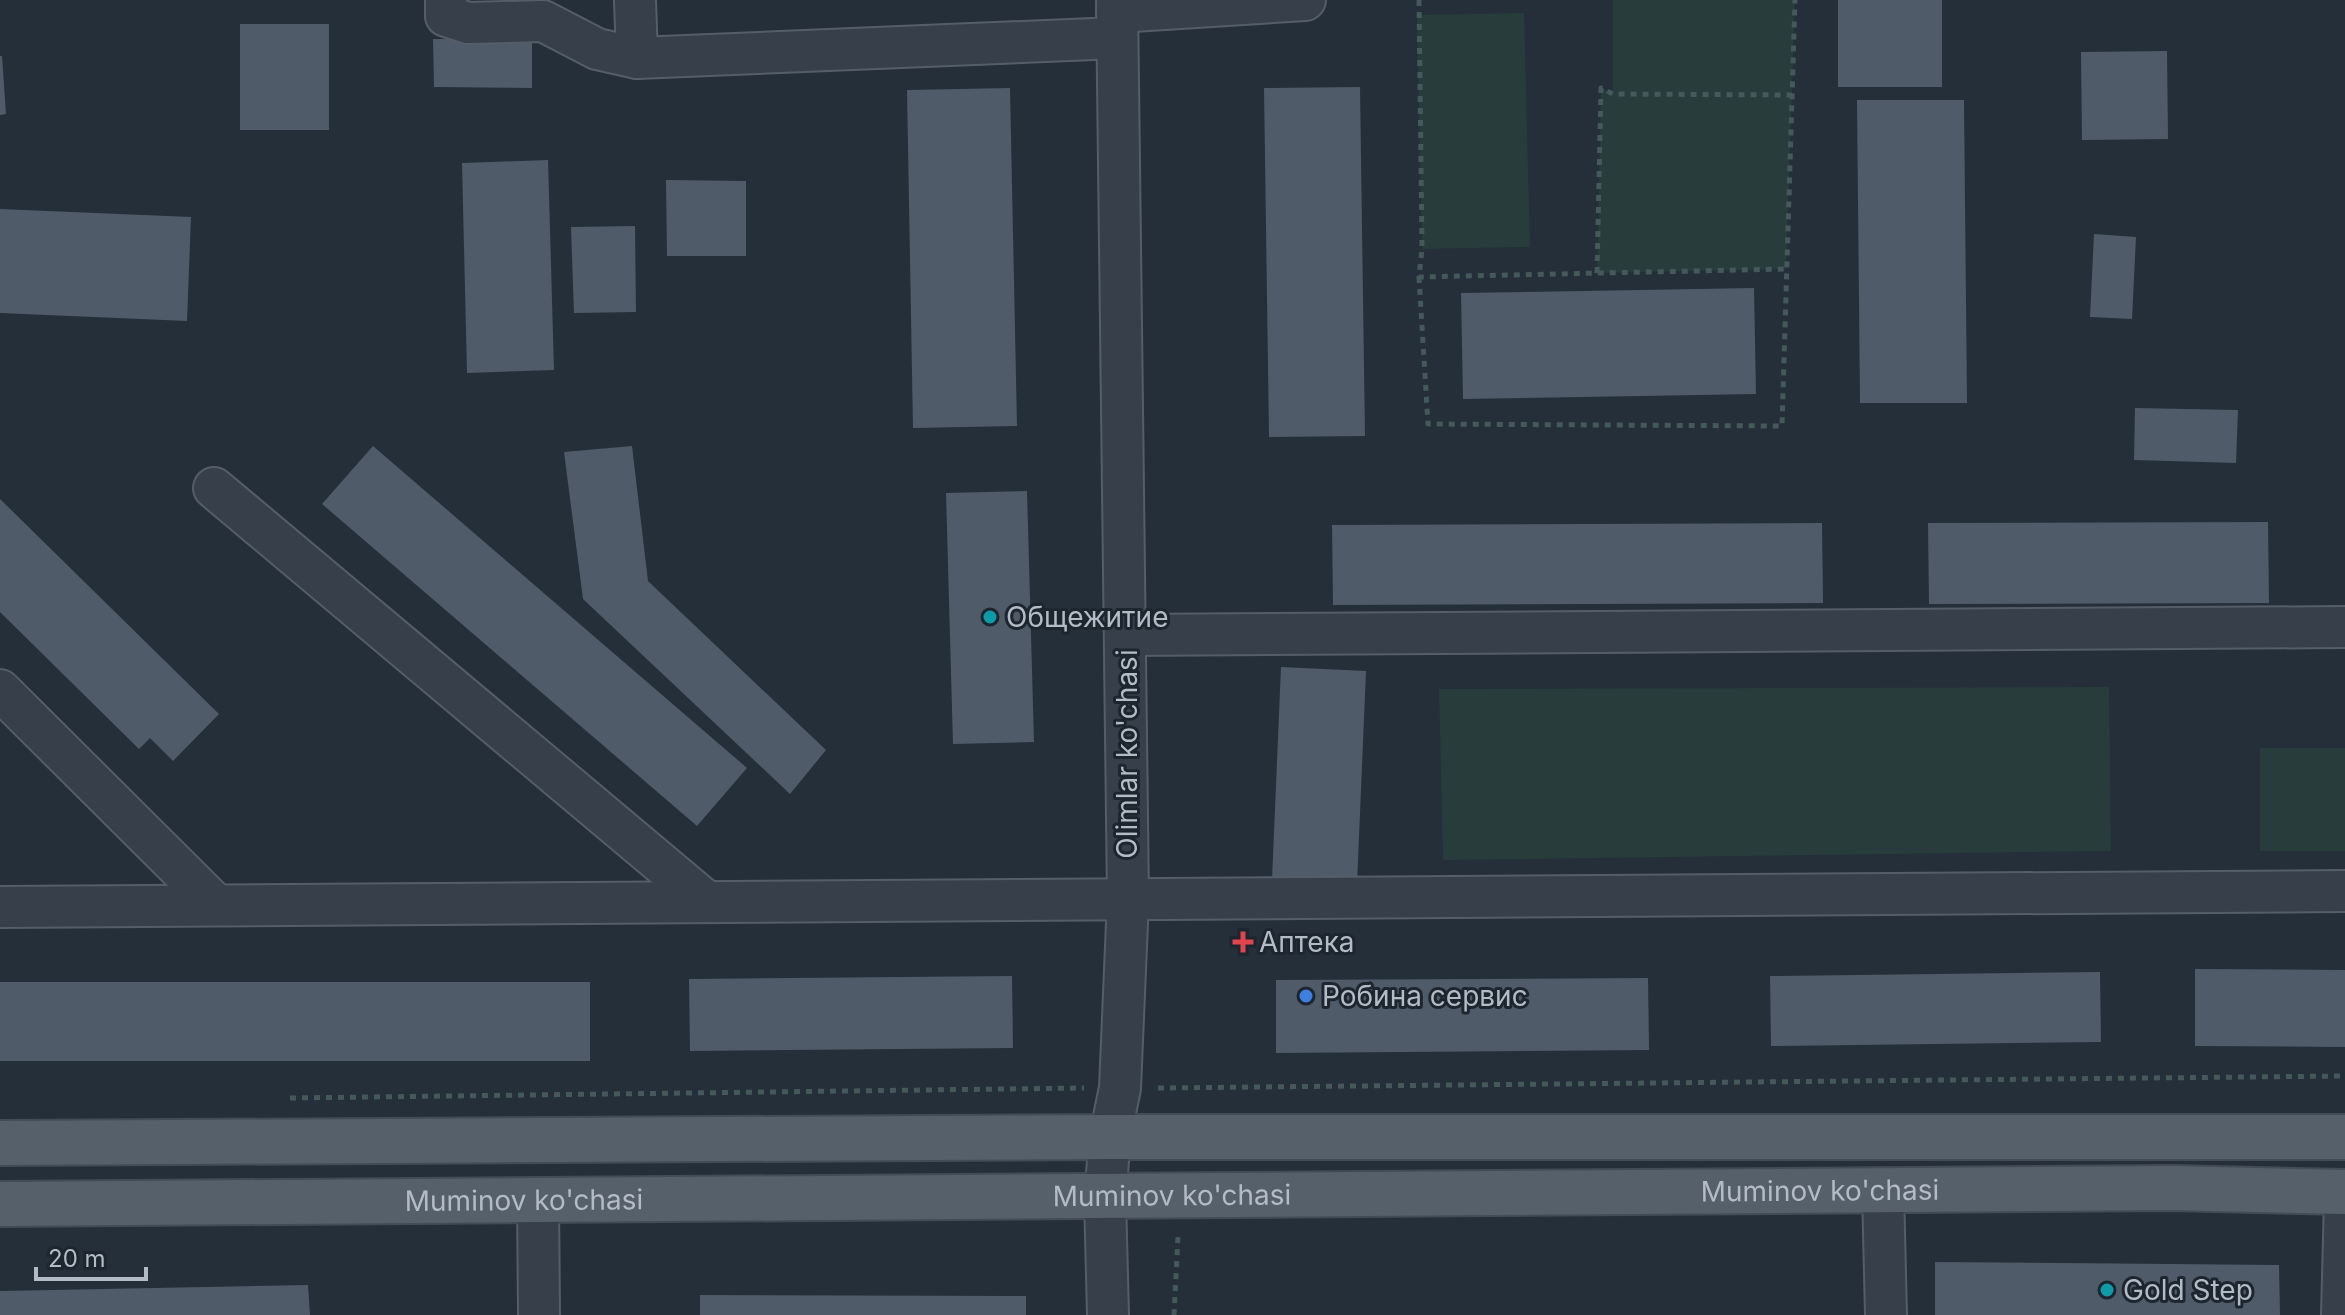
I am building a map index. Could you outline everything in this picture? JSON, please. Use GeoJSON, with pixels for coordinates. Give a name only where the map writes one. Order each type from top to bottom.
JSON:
{"type":"FeatureCollection","features":[{"type":"Feature","properties":{"kind":"main road","name":"Muminov ko'chasi"},"geometry":{"type":"LineString","coordinates":[[0,1143],[1110,1137],[2345,1137]]}},
{"type":"Feature","properties":{"kind":"main road","name":"Muminov ko'chasi"},"geometry":{"type":"LineString","coordinates":[[0,1204],[2172,1188],[2345,1192]]}},
{"type":"Feature","properties":{"kind":"street"},"geometry":{"type":"LineString","coordinates":[[446,0],[446,16],[468,23],[543,21],[597,49],[637,58],[1305,0]]}},
{"type":"Feature","properties":{"kind":"street"},"geometry":{"type":"LineString","coordinates":[[635,0],[637,58]]}},
{"type":"Feature","properties":{"kind":"street","name":"Olimlar ko'chasi"},"geometry":{"type":"LineString","coordinates":[[1108,1315],[1105,1197],[1110,1137],[1120,1088],[1128,899],[1117,17]]}},
{"type":"Feature","properties":{"kind":"street"},"geometry":{"type":"LineString","coordinates":[[214,488],[707,902]]}},
{"type":"Feature","properties":{"kind":"street"},"geometry":{"type":"LineString","coordinates":[[1127,635],[2345,627]]}},
{"type":"Feature","properties":{"kind":"street"},"geometry":{"type":"LineString","coordinates":[[0,690],[216,905]]}},
{"type":"Feature","properties":{"kind":"street"},"geometry":{"type":"LineString","coordinates":[[0,907],[2345,891]]}},
{"type":"Feature","properties":{"kind":"street"},"geometry":{"type":"LineString","coordinates":[[1883,1190],[1886,1315]]}},
{"type":"Feature","properties":{"kind":"street"},"geometry":{"type":"LineString","coordinates":[[2342,1315],[2345,1199]]}},
{"type":"Feature","properties":{"kind":"street"},"geometry":{"type":"LineString","coordinates":[[538,1200],[539,1315]]}},
{"type":"Feature","properties":{"kind":"path"},"geometry":{"type":"LineString","coordinates":[[1419,0],[1422,249],[1419,277],[1428,424],[1782,426],[1795,0]]}},
{"type":"Feature","properties":{"kind":"path"},"geometry":{"type":"LineString","coordinates":[[1597,273],[1601,88],[1613,94],[1792,95]]}},
{"type":"Feature","properties":{"kind":"path"},"geometry":{"type":"LineString","coordinates":[[1419,277],[1786,269]]}},
{"type":"Feature","properties":{"kind":"path"},"geometry":{"type":"LineString","coordinates":[[280,1098],[2345,1076]]}},
{"type":"Feature","properties":{"kind":"green space"},"geometry":{"type":"Polygon","coordinates":[[[1613,0],[1795,0],[1786,269],[1597,273],[1601,88],[1613,93],[1613,0]]]}},
{"type":"Feature","properties":{"kind":"green space"},"geometry":{"type":"Polygon","coordinates":[[[1524,13],[1530,247],[1422,249],[1417,15],[1524,13]]]}},
{"type":"Feature","properties":{"kind":"green space"},"geometry":{"type":"Polygon","coordinates":[[[2109,687],[2111,851],[1443,860],[1439,689],[2109,687]]]}},
{"type":"Feature","properties":{"kind":"green space"},"geometry":{"type":"Polygon","coordinates":[[[2260,748],[2345,748],[2345,851],[2260,851],[2260,748]]]}},
{"type":"Feature","properties":{"kind":"building"},"geometry":{"type":"Polygon","coordinates":[[[1838,0],[1942,0],[1942,87],[1838,87],[1838,0]]]}},
{"type":"Feature","properties":{"kind":"building"},"geometry":{"type":"Polygon","coordinates":[[[240,24],[329,24],[329,130],[240,130],[240,24]]]}},
{"type":"Feature","properties":{"kind":"building"},"geometry":{"type":"Polygon","coordinates":[[[433,39],[532,39],[532,88],[434,87],[433,39]]]}},
{"type":"Feature","properties":{"kind":"building"},"geometry":{"type":"Polygon","coordinates":[[[2167,51],[2168,139],[2082,140],[2081,52],[2167,51]]]}},
{"type":"Feature","properties":{"kind":"building"},"geometry":{"type":"Polygon","coordinates":[[[0,56],[6,114],[0,115],[0,56]]]}},
{"type":"Feature","properties":{"kind":"building"},"geometry":{"type":"Polygon","coordinates":[[[1360,87],[1365,436],[1269,437],[1264,88],[1360,87]]]}},
{"type":"Feature","properties":{"kind":"building"},"geometry":{"type":"Polygon","coordinates":[[[1010,88],[1017,426],[913,428],[907,90],[1010,88]]]}},
{"type":"Feature","properties":{"kind":"building"},"geometry":{"type":"Polygon","coordinates":[[[1857,100],[1964,100],[1967,403],[1860,403],[1857,100]]]}},
{"type":"Feature","properties":{"kind":"building"},"geometry":{"type":"Polygon","coordinates":[[[548,160],[554,370],[467,373],[462,163],[548,160]]]}},
{"type":"Feature","properties":{"kind":"building"},"geometry":{"type":"Polygon","coordinates":[[[666,180],[746,181],[746,256],[667,256],[666,180]]]}},
{"type":"Feature","properties":{"kind":"building"},"geometry":{"type":"Polygon","coordinates":[[[0,209],[191,217],[187,321],[0,313],[0,209]]]}},
{"type":"Feature","properties":{"kind":"building"},"geometry":{"type":"Polygon","coordinates":[[[635,226],[636,312],[574,313],[571,227],[635,226]]]}},
{"type":"Feature","properties":{"kind":"building"},"geometry":{"type":"Polygon","coordinates":[[[2094,234],[2136,237],[2132,319],[2090,317],[2094,234]]]}},
{"type":"Feature","properties":{"kind":"building"},"geometry":{"type":"Polygon","coordinates":[[[1754,288],[1756,394],[1463,399],[1461,293],[1754,288]]]}},
{"type":"Feature","properties":{"kind":"building"},"geometry":{"type":"Polygon","coordinates":[[[2135,408],[2238,410],[2236,463],[2134,460],[2135,408]]]}},
{"type":"Feature","properties":{"kind":"building"},"geometry":{"type":"Polygon","coordinates":[[[373,446],[747,768],[697,826],[322,504],[373,446]]]}},
{"type":"Feature","properties":{"kind":"building"},"geometry":{"type":"Polygon","coordinates":[[[632,446],[648,581],[826,750],[790,794],[583,599],[564,452],[632,446]]]}},
{"type":"Feature","properties":{"kind":"building","name":"Общежитие"},"geometry":{"type":"Polygon","coordinates":[[[1027,491],[1034,742],[953,744],[946,493],[1027,491]]]}},
{"type":"Feature","properties":{"kind":"building"},"geometry":{"type":"Polygon","coordinates":[[[0,499],[219,714],[173,761],[150,738],[139,749],[0,612],[0,499]]]}},
{"type":"Feature","properties":{"kind":"building"},"geometry":{"type":"Polygon","coordinates":[[[2268,522],[2269,603],[1929,604],[1928,523],[2268,522]]]}},
{"type":"Feature","properties":{"kind":"building"},"geometry":{"type":"Polygon","coordinates":[[[1822,523],[1823,603],[1333,605],[1332,525],[1822,523]]]}},
{"type":"Feature","properties":{"kind":"building"},"geometry":{"type":"Polygon","coordinates":[[[1281,667],[1366,671],[1357,884],[1272,880],[1281,667]]]}},
{"type":"Feature","properties":{"kind":"building"},"geometry":{"type":"Polygon","coordinates":[[[2195,969],[2345,970],[2345,1047],[2195,1046],[2195,969]]]}},
{"type":"Feature","properties":{"kind":"building"},"geometry":{"type":"Polygon","coordinates":[[[2100,972],[2101,1042],[1771,1046],[1770,976],[2100,972]]]}},
{"type":"Feature","properties":{"kind":"building"},"geometry":{"type":"Polygon","coordinates":[[[1012,976],[1013,1048],[690,1051],[689,979],[1012,976]]]}},
{"type":"Feature","properties":{"kind":"building"},"geometry":{"type":"Polygon","coordinates":[[[1648,978],[1649,1050],[1276,1053],[1276,980],[1648,978]]]}},
{"type":"Feature","properties":{"kind":"building"},"geometry":{"type":"Polygon","coordinates":[[[0,982],[590,982],[590,1061],[0,1061],[0,982]]]}},
{"type":"Feature","properties":{"kind":"building","name":"Gold Step"},"geometry":{"type":"Polygon","coordinates":[[[1935,1262],[2279,1265],[2280,1315],[1935,1315],[1935,1262]]]}},
{"type":"Feature","properties":{"kind":"building"},"geometry":{"type":"Polygon","coordinates":[[[308,1285],[310,1315],[0,1315],[0,1291],[308,1285]]]}},
{"type":"Feature","properties":{"kind":"building"},"geometry":{"type":"Polygon","coordinates":[[[700,1295],[1026,1296],[1026,1315],[700,1315],[700,1295]]]}},
{"type":"Feature","properties":{"kind":"place","name":"Общежитие"},"geometry":{"type":"Point","coordinates":[990,617]}},
{"type":"Feature","properties":{"kind":"place","name":"Аптека"},"geometry":{"type":"Point","coordinates":[1243,942]}},
{"type":"Feature","properties":{"kind":"place","name":"Робина сервис"},"geometry":{"type":"Point","coordinates":[1306,996]}},
{"type":"Feature","properties":{"kind":"place","name":"Gold Step"},"geometry":{"type":"Point","coordinates":[2107,1290]}}]}
